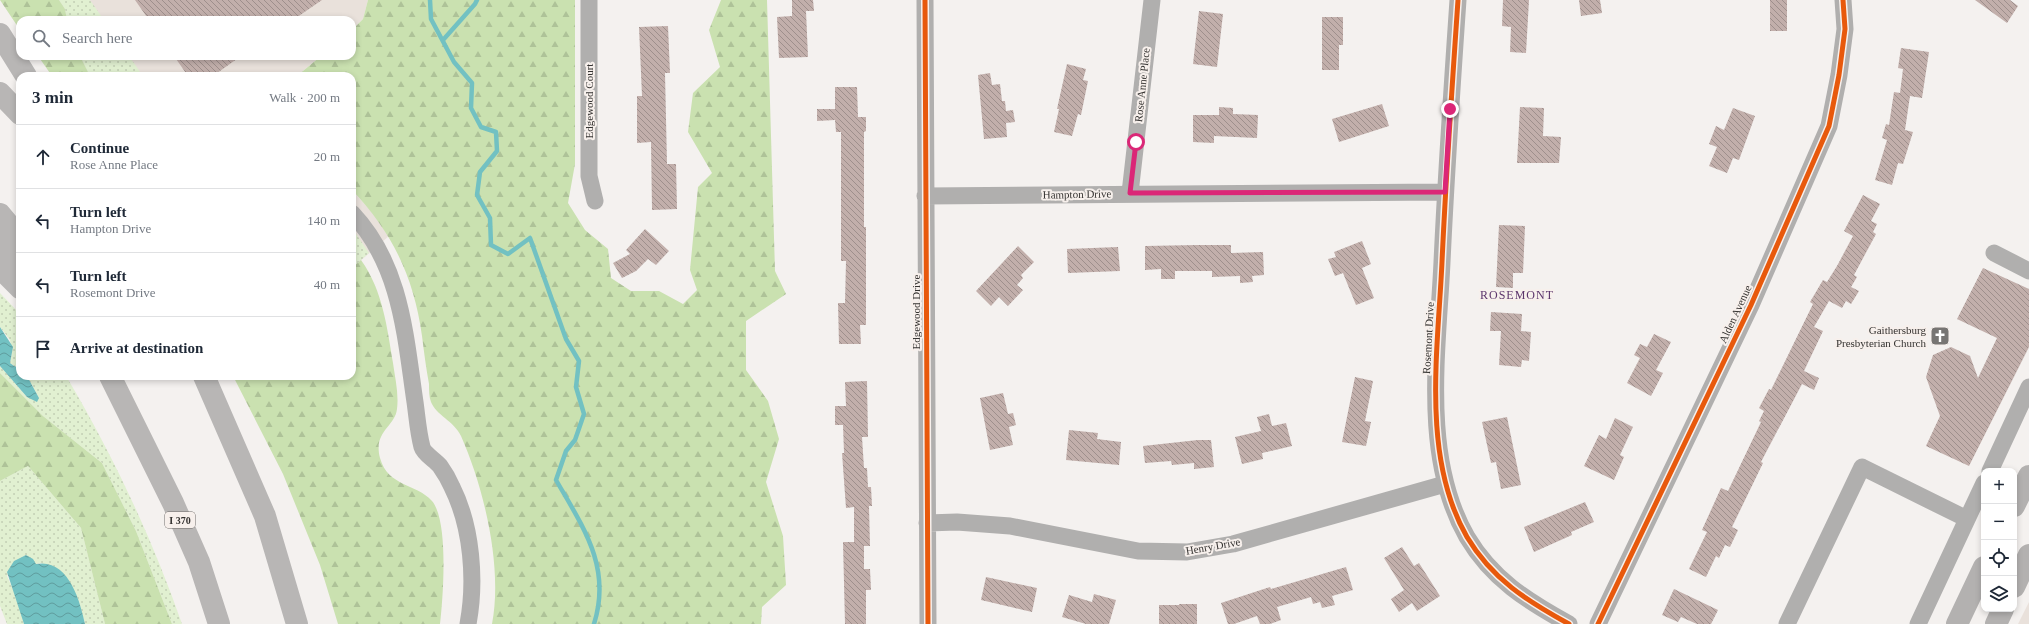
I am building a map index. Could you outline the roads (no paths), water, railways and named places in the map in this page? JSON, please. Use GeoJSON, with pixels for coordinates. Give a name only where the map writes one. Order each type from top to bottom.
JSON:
{"type":"FeatureCollection","features":[{"type":"Feature","properties":{"kind":"highway"},"geometry":{"type":"LineString","coordinates":[[0,34],[16,60]]}},
{"type":"Feature","properties":{"kind":"highway"},"geometry":{"type":"LineString","coordinates":[[16,60],[24,72]]}},
{"type":"Feature","properties":{"kind":"highway"},"geometry":{"type":"LineString","coordinates":[[0,93],[16,110]]}},
{"type":"Feature","properties":{"kind":"highway"},"geometry":{"type":"LineString","coordinates":[[0,214],[16,233]]}},
{"type":"Feature","properties":{"kind":"highway"},"geometry":{"type":"LineString","coordinates":[[0,242],[16,260]]}},
{"type":"Feature","properties":{"kind":"highway"},"geometry":{"type":"LineString","coordinates":[[0,268],[16,284]]}},
{"type":"Feature","properties":{"kind":"highway"},"geometry":{"type":"LineString","coordinates":[[97,380],[136,427]]}},
{"type":"Feature","properties":{"kind":"highway"},"geometry":{"type":"LineString","coordinates":[[106,380],[136,427]]}},
{"type":"Feature","properties":{"kind":"highway","name":"I 370"},"geometry":{"type":"LineString","coordinates":[[112,380],[136,427],[199,562],[219,624]]}},
{"type":"Feature","properties":{"kind":"highway"},"geometry":{"type":"LineString","coordinates":[[206,380],[265,516],[297,624]]}},
{"type":"Feature","properties":{"kind":"main road"},"geometry":{"type":"LineString","coordinates":[[2015,504],[2029,476]]}},
{"type":"Feature","properties":{"kind":"main road"},"geometry":{"type":"LineString","coordinates":[[2017,581],[2029,555]]}},
{"type":"Feature","properties":{"kind":"main road"},"geometry":{"type":"LineString","coordinates":[[1957,624],[1981,573]]}},
{"type":"Feature","properties":{"kind":"main road"},"geometry":{"type":"LineString","coordinates":[[1996,624],[2002,612]]}},
{"type":"Feature","properties":{"kind":"street","name":"Edgewood Court"},"geometry":{"type":"LineString","coordinates":[[589,0],[589,176],[595,201]]}},
{"type":"Feature","properties":{"kind":"street","name":"Edgewood Drive"},"geometry":{"type":"LineString","coordinates":[[925,0],[928,624]]}},
{"type":"Feature","properties":{"kind":"street","name":"Rose Anne Place"},"geometry":{"type":"LineString","coordinates":[[1130,193],[1152,0]]}},
{"type":"Feature","properties":{"kind":"street","name":"Rosemont Drive"},"geometry":{"type":"LineString","coordinates":[[1458,0],[1445,192],[1435,412],[1444,484],[1467,537],[1496,575],[1529,602],[1569,624]]}},
{"type":"Feature","properties":{"kind":"street","name":"Alden Avenue"},"geometry":{"type":"LineString","coordinates":[[1598,624],[1750,305],[1829,126],[1839,75],[1845,29],[1844,0]]}},
{"type":"Feature","properties":{"kind":"street","name":"Hampton Drive"},"geometry":{"type":"LineString","coordinates":[[925,196],[1130,193],[1445,192]]}},
{"type":"Feature","properties":{"kind":"street"},"geometry":{"type":"LineString","coordinates":[[356,218],[373,240],[385,261],[395,286],[403,316],[422,449],[440,466],[453,488],[462,515],[469,545],[471,579],[468,624]]}},
{"type":"Feature","properties":{"kind":"street"},"geometry":{"type":"LineString","coordinates":[[1994,253],[2029,271]]}},
{"type":"Feature","properties":{"kind":"street"},"geometry":{"type":"LineString","coordinates":[[1991,468],[2029,387]]}},
{"type":"Feature","properties":{"kind":"street"},"geometry":{"type":"LineString","coordinates":[[1787,624],[1862,467],[1967,518]]}},
{"type":"Feature","properties":{"kind":"street","name":"Henry Drive"},"geometry":{"type":"LineString","coordinates":[[927,523],[958,522],[1010,526],[1138,551],[1187,552],[1233,544],[1444,484]]}},
{"type":"Feature","properties":{"kind":"street"},"geometry":{"type":"LineString","coordinates":[[1918,624],[1981,489]]}},
{"type":"Feature","properties":{"kind":"water"},"geometry":{"type":"Polygon","coordinates":[[[0,327],[13,347],[10,363],[16,367],[16,380],[29,380],[39,398],[37,402],[27,397],[0,366],[0,327]]]}},
{"type":"Feature","properties":{"kind":"water"},"geometry":{"type":"Polygon","coordinates":[[[26,555],[33,559],[36,564],[47,564],[56,567],[64,574],[76,593],[85,624],[24,624],[7,572],[14,561],[26,555]]]}},
{"type":"Feature","properties":{"kind":"waterway"},"geometry":{"type":"LineString","coordinates":[[430,0],[431,19],[454,62],[472,83],[471,108],[481,127],[496,132],[497,151],[480,172],[477,195],[490,218],[491,245],[508,254],[530,238],[566,339],[579,361],[576,387],[584,414],[575,440],[566,451],[556,480],[585,531],[597,566],[599,603],[594,624]]}},
{"type":"Feature","properties":{"kind":"waterway"},"geometry":{"type":"LineString","coordinates":[[443,40],[477,0]]}},
{"type":"Feature","properties":{"kind":"place","name":"Gaithersburg Presbyterian Church"},"geometry":{"type":"Point","coordinates":[1940,336]}},
{"type":"Feature","properties":{"kind":"district","name":"ROSEMONT"},"geometry":{"type":"Point","coordinates":[1517,295]}}]}
